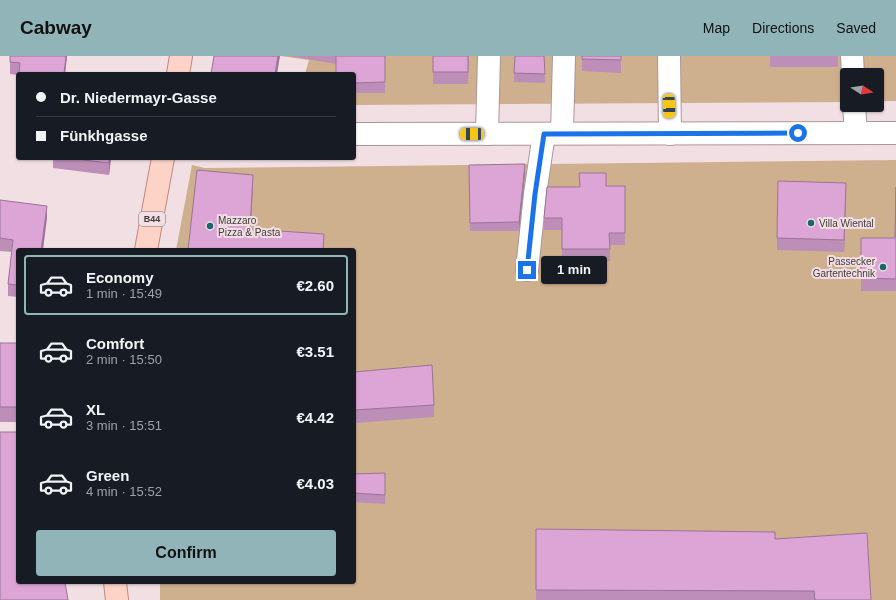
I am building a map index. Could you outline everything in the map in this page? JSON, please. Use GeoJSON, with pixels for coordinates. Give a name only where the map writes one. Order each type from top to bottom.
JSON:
{"type":"FeatureCollection","features":[{"type":"Feature","properties":{"kind":"main road"},"geometry":{"type":"LineString","coordinates":[[178,72],[181,56]]}},
{"type":"Feature","properties":{"kind":"main road","name":"B44"},"geometry":{"type":"LineString","coordinates":[[146,248],[163,160]]}},
{"type":"Feature","properties":{"kind":"main road"},"geometry":{"type":"LineString","coordinates":[[115,584],[117,600]]}},
{"type":"Feature","properties":{"kind":"street"},"geometry":{"type":"LineString","coordinates":[[487,134],[489,56]]}},
{"type":"Feature","properties":{"kind":"street"},"geometry":{"type":"LineString","coordinates":[[527,270],[535,194],[553,134],[564,56]]}},
{"type":"Feature","properties":{"kind":"street"},"geometry":{"type":"LineString","coordinates":[[669,56],[670,134]]}},
{"type":"Feature","properties":{"kind":"street"},"geometry":{"type":"LineString","coordinates":[[852,56],[853,68]]}},
{"type":"Feature","properties":{"kind":"street"},"geometry":{"type":"LineString","coordinates":[[854,112],[856,133]]}},
{"type":"Feature","properties":{"kind":"street"},"geometry":{"type":"LineString","coordinates":[[356,134],[896,133]]}},
{"type":"Feature","properties":{"kind":"shaded area"},"geometry":{"type":"Polygon","coordinates":[[[280,56],[896,56],[896,101],[884,101],[884,68],[840,68],[840,102],[356,105],[356,72],[306,72],[309,60],[280,56]]]}},
{"type":"Feature","properties":{"kind":"shaded area"},"geometry":{"type":"Polygon","coordinates":[[[896,160],[896,600],[160,600],[160,584],[356,584],[356,248],[176,248],[192,165],[205,168],[896,160]]]}},
{"type":"Feature","properties":{"kind":"building"},"geometry":{"type":"Polygon","coordinates":[[[10,56],[66,56],[64,72],[19,72],[20,63],[10,62],[10,56]]]}},
{"type":"Feature","properties":{"kind":"building"},"geometry":{"type":"Polygon","coordinates":[[[214,56],[278,56],[275,72],[211,72],[214,56]]]}},
{"type":"Feature","properties":{"kind":"building"},"geometry":{"type":"Polygon","coordinates":[[[336,56],[385,56],[385,82],[356,83],[356,72],[336,72],[336,56]]]}},
{"type":"Feature","properties":{"kind":"building"},"geometry":{"type":"Polygon","coordinates":[[[433,56],[468,56],[468,72],[433,72],[433,56]]]}},
{"type":"Feature","properties":{"kind":"building"},"geometry":{"type":"Polygon","coordinates":[[[515,56],[544,56],[545,74],[514,73],[515,56]]]}},
{"type":"Feature","properties":{"kind":"building"},"geometry":{"type":"Polygon","coordinates":[[[582,56],[621,56],[621,60],[582,59],[582,56]]]}},
{"type":"Feature","properties":{"kind":"building"},"geometry":{"type":"Polygon","coordinates":[[[84,160],[109,160],[109,163],[84,160]]]}},
{"type":"Feature","properties":{"kind":"building"},"geometry":{"type":"Polygon","coordinates":[[[525,164],[519,222],[470,223],[469,165],[525,164]]]}},
{"type":"Feature","properties":{"kind":"building"},"geometry":{"type":"Polygon","coordinates":[[[197,170],[253,175],[250,229],[324,234],[323,248],[188,248],[197,170]]]}},
{"type":"Feature","properties":{"kind":"building"},"geometry":{"type":"Polygon","coordinates":[[[579,173],[606,173],[606,186],[625,186],[625,233],[609,233],[610,249],[562,249],[562,218],[544,218],[547,187],[580,187],[579,173]]]}},
{"type":"Feature","properties":{"kind":"building","name":"Villa Wiental"},"geometry":{"type":"Polygon","coordinates":[[[778,181],[846,183],[844,240],[777,238],[778,181]]]}},
{"type":"Feature","properties":{"kind":"building"},"geometry":{"type":"Polygon","coordinates":[[[896,187],[896,279],[861,278],[861,238],[895,238],[896,187]]]}},
{"type":"Feature","properties":{"kind":"building"},"geometry":{"type":"Polygon","coordinates":[[[0,200],[47,206],[41,248],[16,248],[16,285],[8,284],[13,240],[0,238],[0,200]]]}},
{"type":"Feature","properties":{"kind":"building"},"geometry":{"type":"Polygon","coordinates":[[[0,343],[16,343],[16,407],[0,407],[0,343]]]}},
{"type":"Feature","properties":{"kind":"building"},"geometry":{"type":"Polygon","coordinates":[[[432,365],[434,405],[356,410],[356,372],[432,365]]]}},
{"type":"Feature","properties":{"kind":"building"},"geometry":{"type":"Polygon","coordinates":[[[0,432],[16,432],[16,584],[65,584],[68,600],[0,600],[0,432]]]}},
{"type":"Feature","properties":{"kind":"building"},"geometry":{"type":"Polygon","coordinates":[[[385,473],[385,495],[356,493],[356,474],[385,473]]]}},
{"type":"Feature","properties":{"kind":"building"},"geometry":{"type":"Polygon","coordinates":[[[536,529],[775,532],[775,539],[867,533],[871,600],[815,600],[814,591],[536,590],[536,529]]]}},
{"type":"Feature","properties":{"kind":"place","name":"Villa Wiental"},"geometry":{"type":"Point","coordinates":[811,223]}},
{"type":"Feature","properties":{"kind":"place","name":"Mazzaro Pizza & Pasta"},"geometry":{"type":"Point","coordinates":[210,226]}},
{"type":"Feature","properties":{"kind":"place","name":"Passecker Gartentechnik"},"geometry":{"type":"Point","coordinates":[883,267]}},
{"type":"Feature","properties":{"kind":"route"},"geometry":{"type":"LineString","coordinates":[[527,270],[535,194],[544,134],[798,133]]}}]}
